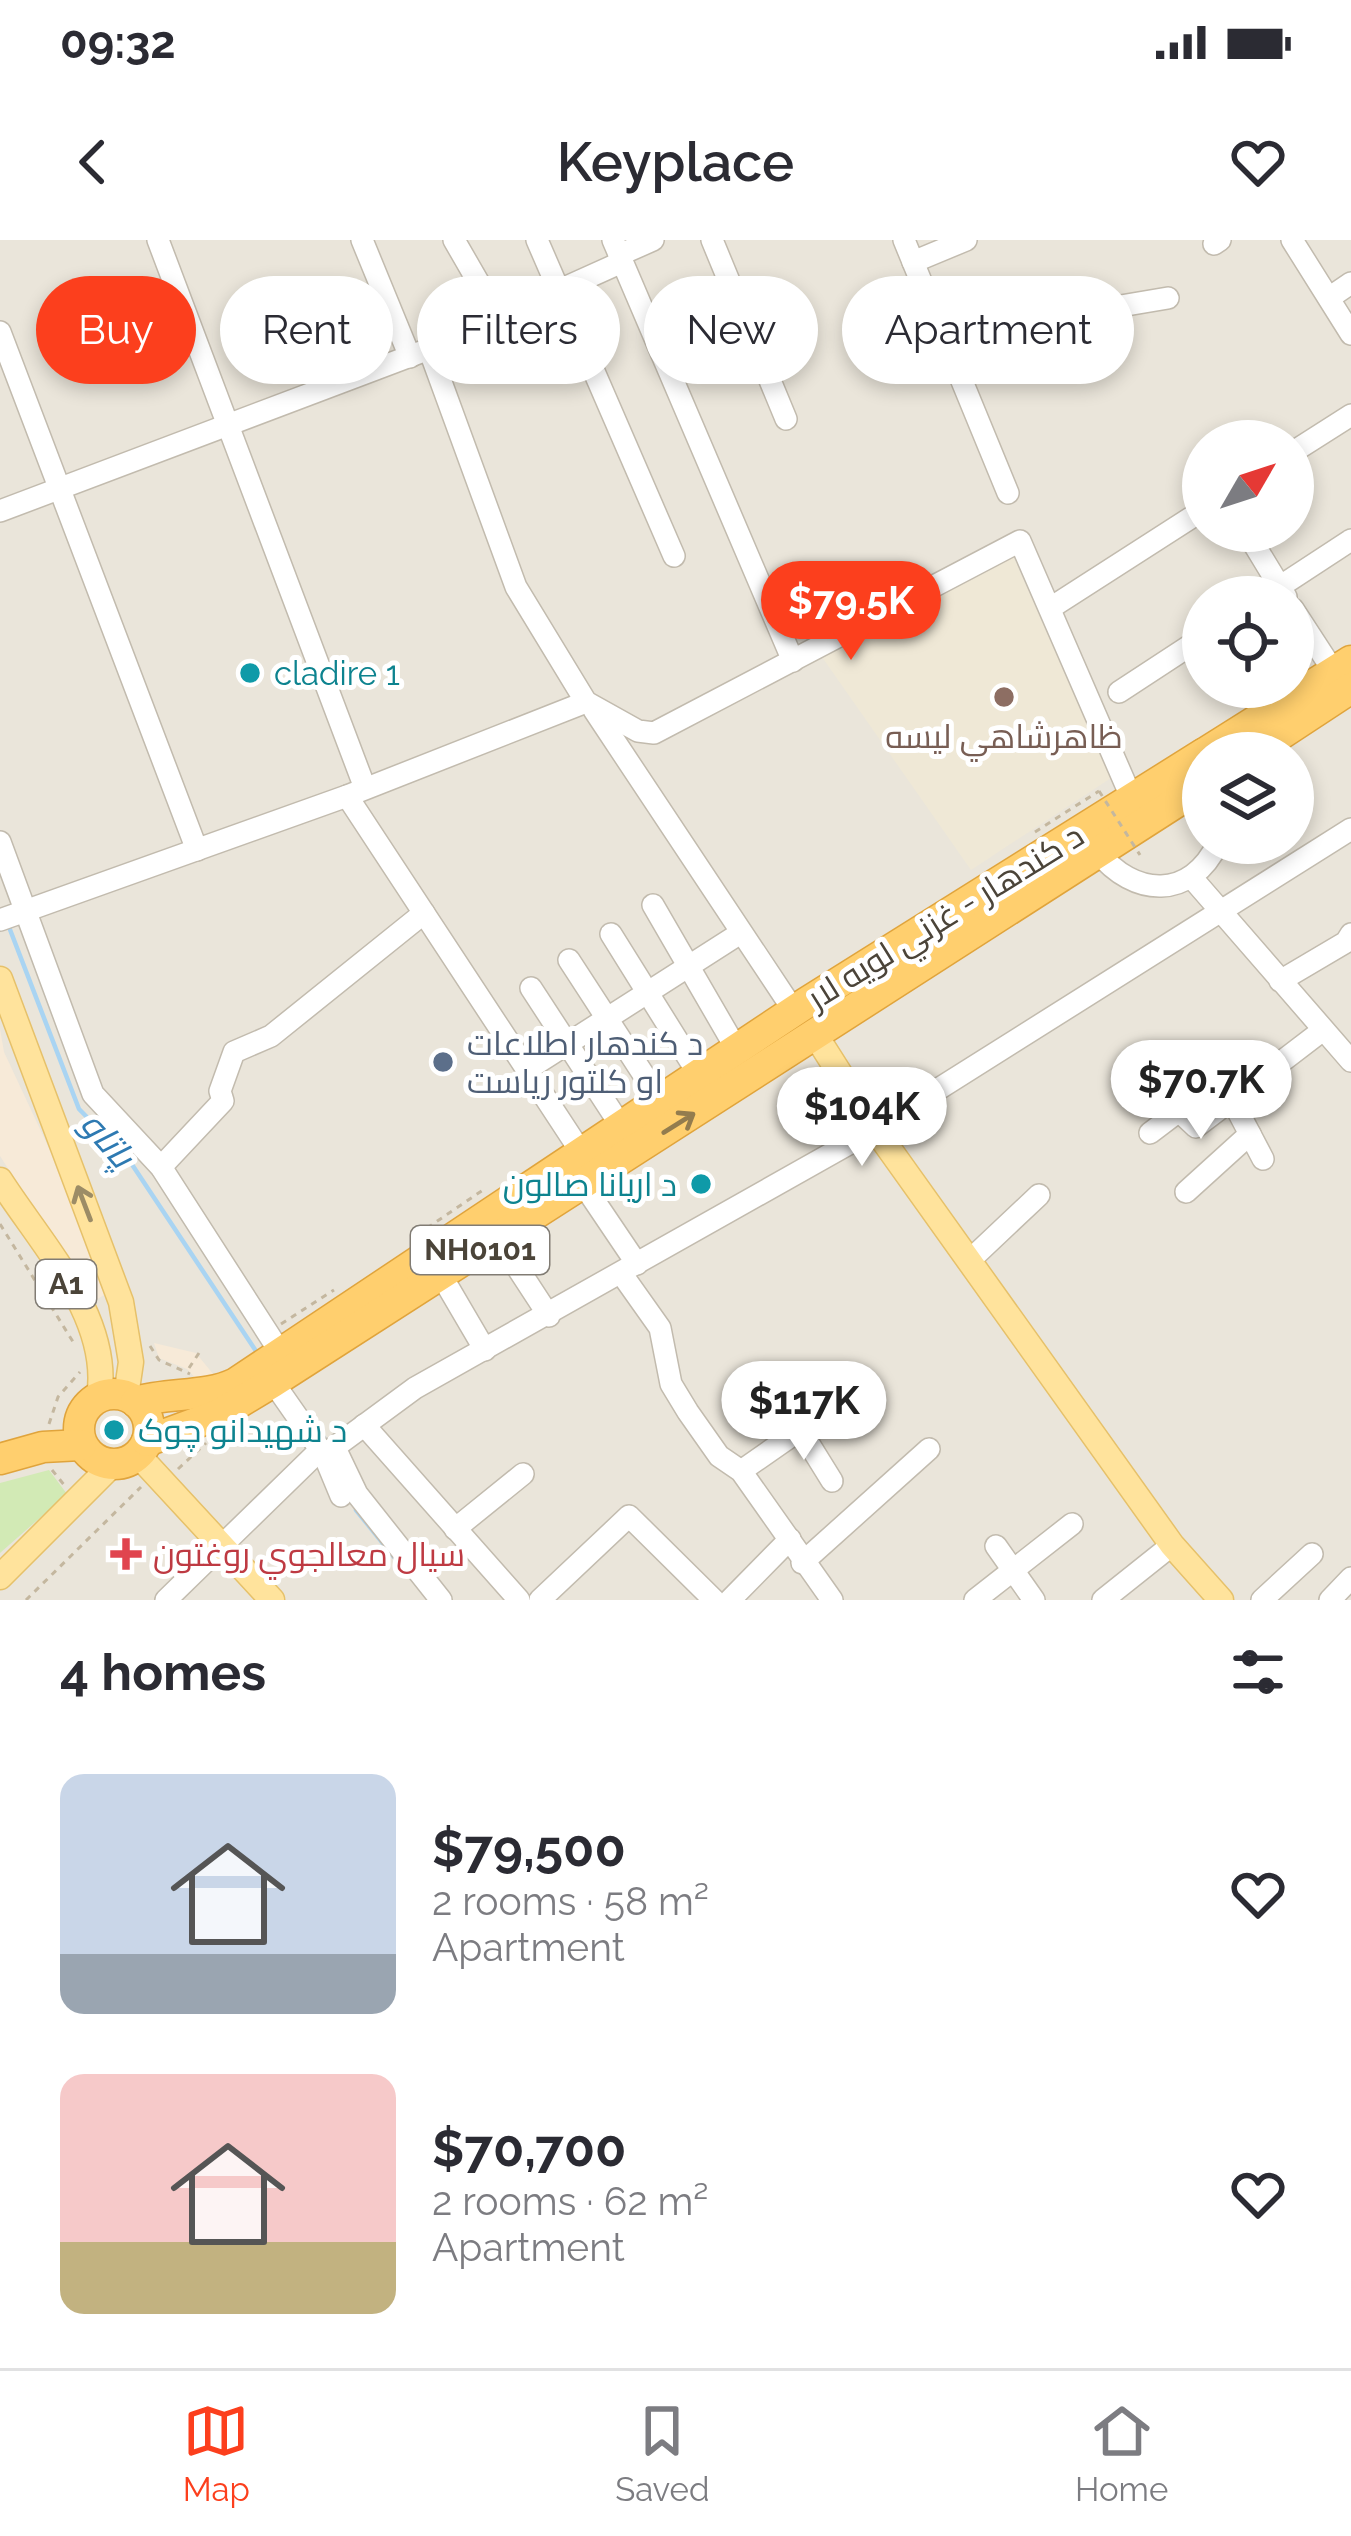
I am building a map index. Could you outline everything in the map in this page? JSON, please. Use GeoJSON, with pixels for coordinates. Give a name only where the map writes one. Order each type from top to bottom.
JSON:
{"type":"FeatureCollection","features":[{"type":"Feature","properties":{"kind":"highway","name":"د کندهار - غزني لويه لار"},"geometry":{"type":"LineString","coordinates":[[1241,732],[1345,674]]}},
{"type":"Feature","properties":{"kind":"highway"},"geometry":{"type":"LineString","coordinates":[[1277,732],[1345,674]]}},
{"type":"Feature","properties":{"kind":"highway","name":"د کندهار - غزني لويه لار"},"geometry":{"type":"LineString","coordinates":[[120,1398],[217,1392],[277,1367],[440,1275],[499,1238],[582,1168],[621,1126],[794,1011],[1182,767]]}},
{"type":"Feature","properties":{"kind":"highway","name":"د کندهار - غزني لويه لار"},"geometry":{"type":"LineString","coordinates":[[132,1454],[220,1414],[277,1367],[582,1168],[816,1036],[1182,798]]}},
{"type":"Feature","properties":{"kind":"highway"},"geometry":{"type":"LineString","coordinates":[[120,1398],[148,1420],[132,1454],[89,1455],[81,1445],[80,1417],[120,1398]]}},
{"type":"Feature","properties":{"kind":"highway"},"geometry":{"type":"LineString","coordinates":[[0,1459],[43,1447],[81,1445]]}},
{"type":"Feature","properties":{"kind":"main road"},"geometry":{"type":"LineString","coordinates":[[0,979],[121,1302],[131,1362],[120,1398]]}},
{"type":"Feature","properties":{"kind":"main road"},"geometry":{"type":"LineString","coordinates":[[816,1036],[875,1129],[1172,1545],[1221,1600]]}},
{"type":"Feature","properties":{"kind":"main road","name":"A1"},"geometry":{"type":"LineString","coordinates":[[0,1180],[95,1331],[103,1370],[120,1398]]}},
{"type":"Feature","properties":{"kind":"main road"},"geometry":{"type":"LineString","coordinates":[[0,1577],[132,1454],[272,1600]]}},
{"type":"Feature","properties":{"kind":"street"},"geometry":{"type":"LineString","coordinates":[[158,240],[356,792],[424,913],[528,1069],[582,1168],[660,1328],[671,1384],[719,1456],[741,1471],[832,1600]]}},
{"type":"Feature","properties":{"kind":"street"},"geometry":{"type":"LineString","coordinates":[[362,240],[417,347]]}},
{"type":"Feature","properties":{"kind":"street"},"geometry":{"type":"LineString","coordinates":[[454,240],[475,276]]}},
{"type":"Feature","properties":{"kind":"street"},"geometry":{"type":"LineString","coordinates":[[537,240],[554,276]]}},
{"type":"Feature","properties":{"kind":"street"},"geometry":{"type":"LineString","coordinates":[[581,276],[618,252],[653,240]]}},
{"type":"Feature","properties":{"kind":"street"},"geometry":{"type":"LineString","coordinates":[[712,240],[786,418]]}},
{"type":"Feature","properties":{"kind":"street"},"geometry":{"type":"LineString","coordinates":[[904,240],[919,276]]}},
{"type":"Feature","properties":{"kind":"street"},"geometry":{"type":"LineString","coordinates":[[913,262],[965,240]]}},
{"type":"Feature","properties":{"kind":"street"},"geometry":{"type":"LineString","coordinates":[[1292,240],[1351,334]]}},
{"type":"Feature","properties":{"kind":"street"},"geometry":{"type":"LineString","coordinates":[[618,252],[793,662]]}},
{"type":"Feature","properties":{"kind":"street"},"geometry":{"type":"LineString","coordinates":[[1329,298],[1351,283]]}},
{"type":"Feature","properties":{"kind":"street"},"geometry":{"type":"LineString","coordinates":[[1134,304],[1168,298]]}},
{"type":"Feature","properties":{"kind":"street"},"geometry":{"type":"LineString","coordinates":[[0,332],[197,850]]}},
{"type":"Feature","properties":{"kind":"street"},"geometry":{"type":"LineString","coordinates":[[0,511],[417,354]]}},
{"type":"Feature","properties":{"kind":"street"},"geometry":{"type":"LineString","coordinates":[[433,384],[516,587],[739,934],[794,1011]]}},
{"type":"Feature","properties":{"kind":"street"},"geometry":{"type":"LineString","coordinates":[[600,384],[674,556]]}},
{"type":"Feature","properties":{"kind":"street"},"geometry":{"type":"LineString","coordinates":[[963,384],[1008,493]]}},
{"type":"Feature","properties":{"kind":"street"},"geometry":{"type":"LineString","coordinates":[[1314,439],[1351,415]]}},
{"type":"Feature","properties":{"kind":"street"},"geometry":{"type":"LineString","coordinates":[[1052,607],[1182,523]]}},
{"type":"Feature","properties":{"kind":"street"},"geometry":{"type":"LineString","coordinates":[[1301,576],[1351,540]]}},
{"type":"Feature","properties":{"kind":"street"},"geometry":{"type":"LineString","coordinates":[[14,915],[590,705],[654,733],[1020,541],[1132,799]]}},
{"type":"Feature","properties":{"kind":"street"},"geometry":{"type":"LineString","coordinates":[[1314,635],[1345,674]]}},
{"type":"Feature","properties":{"kind":"street"},"geometry":{"type":"LineString","coordinates":[[1119,692],[1182,651]]}},
{"type":"Feature","properties":{"kind":"street"},"geometry":{"type":"LineString","coordinates":[[166,1600],[327,1451],[415,1388],[875,1129],[1351,829]]}},
{"type":"Feature","properties":{"kind":"street"},"geometry":{"type":"LineString","coordinates":[[0,842],[14,915],[93,1094],[161,1166],[327,1451],[441,1600]]}},
{"type":"Feature","properties":{"kind":"street"},"geometry":{"type":"LineString","coordinates":[[1097,851],[1123,878],[1139,886],[1157,888],[1192,878],[1202,864]]}},
{"type":"Feature","properties":{"kind":"street"},"geometry":{"type":"LineString","coordinates":[[1192,878],[1351,1061]]}},
{"type":"Feature","properties":{"kind":"street"},"geometry":{"type":"LineString","coordinates":[[652,905],[737,1050]]}},
{"type":"Feature","properties":{"kind":"street"},"geometry":{"type":"LineString","coordinates":[[161,1166],[224,1101],[220,1091],[234,1052],[271,1036],[424,913]]}},
{"type":"Feature","properties":{"kind":"street"},"geometry":{"type":"LineString","coordinates":[[611,934],[699,1075]]}},
{"type":"Feature","properties":{"kind":"street"},"geometry":{"type":"LineString","coordinates":[[528,1069],[739,934]]}},
{"type":"Feature","properties":{"kind":"street"},"geometry":{"type":"LineString","coordinates":[[1280,981],[1346,942],[1351,934]]}},
{"type":"Feature","properties":{"kind":"street"},"geometry":{"type":"LineString","coordinates":[[569,960],[660,1100]]}},
{"type":"Feature","properties":{"kind":"street"},"geometry":{"type":"LineString","coordinates":[[531,988],[621,1126]]}},
{"type":"Feature","properties":{"kind":"street"},"geometry":{"type":"LineString","coordinates":[[1150,1133],[1179,1112],[1196,1127],[1323,1030]]}},
{"type":"Feature","properties":{"kind":"street"},"geometry":{"type":"LineString","coordinates":[[1193,1070],[1250,1134],[1263,1159]]}},
{"type":"Feature","properties":{"kind":"street"},"geometry":{"type":"LineString","coordinates":[[1186,1192],[1250,1134]]}},
{"type":"Feature","properties":{"kind":"street"},"geometry":{"type":"LineString","coordinates":[[969,1261],[1039,1196]]}},
{"type":"Feature","properties":{"kind":"street"},"geometry":{"type":"LineString","coordinates":[[499,1238],[549,1316]]}},
{"type":"Feature","properties":{"kind":"street"},"geometry":{"type":"LineString","coordinates":[[440,1275],[485,1349]]}},
{"type":"Feature","properties":{"kind":"street"},"geometry":{"type":"LineString","coordinates":[[741,1471],[833,1407]]}},
{"type":"Feature","properties":{"kind":"street"},"geometry":{"type":"LineString","coordinates":[[364,1426],[519,1600]]}},
{"type":"Feature","properties":{"kind":"street"},"geometry":{"type":"LineString","coordinates":[[801,1431],[832,1481]]}},
{"type":"Feature","properties":{"kind":"street"},"geometry":{"type":"LineString","coordinates":[[802,1563],[929,1449]]}},
{"type":"Feature","properties":{"kind":"street"},"geometry":{"type":"LineString","coordinates":[[327,1451],[341,1496]]}},
{"type":"Feature","properties":{"kind":"street"},"geometry":{"type":"LineString","coordinates":[[455,1529],[523,1474]]}},
{"type":"Feature","properties":{"kind":"street"},"geometry":{"type":"LineString","coordinates":[[540,1600],[629,1516],[714,1600]]}},
{"type":"Feature","properties":{"kind":"street"},"geometry":{"type":"LineString","coordinates":[[975,1600],[1072,1524]]}},
{"type":"Feature","properties":{"kind":"street"},"geometry":{"type":"LineString","coordinates":[[730,1600],[790,1539]]}},
{"type":"Feature","properties":{"kind":"street"},"geometry":{"type":"LineString","coordinates":[[1103,1600],[1172,1545]]}},
{"type":"Feature","properties":{"kind":"street"},"geometry":{"type":"LineString","coordinates":[[996,1546],[1034,1600]]}},
{"type":"Feature","properties":{"kind":"street"},"geometry":{"type":"LineString","coordinates":[[1262,1600],[1312,1554]]}},
{"type":"Feature","properties":{"kind":"street"},"geometry":{"type":"LineString","coordinates":[[1330,1600],[1351,1577]]}},
{"type":"Feature","properties":{"kind":"path"},"geometry":{"type":"LineString","coordinates":[[1099,791],[1140,855]]}},
{"type":"Feature","properties":{"kind":"path"},"geometry":{"type":"LineString","coordinates":[[0,1224],[70,1339]]}},
{"type":"Feature","properties":{"kind":"path"},"geometry":{"type":"LineString","coordinates":[[144,1332],[159,1360],[187,1371],[197,1381]]}},
{"type":"Feature","properties":{"kind":"path"},"geometry":{"type":"LineString","coordinates":[[187,1371],[201,1350]]}},
{"type":"Feature","properties":{"kind":"path"},"geometry":{"type":"LineString","coordinates":[[47,1437],[58,1397],[88,1364]]}},
{"type":"Feature","properties":{"kind":"path"},"geometry":{"type":"LineString","coordinates":[[49,1466],[72,1495]]}},
{"type":"Feature","properties":{"kind":"path"},"geometry":{"type":"LineString","coordinates":[[26,1600],[136,1490],[147,1485],[152,1490]]}},
{"type":"Feature","properties":{"kind":"shaded area"},"geometry":{"type":"Polygon","coordinates":[[[0,240],[1351,240],[1351,1600],[0,1600],[0,240]]]}},
{"type":"Feature","properties":{"kind":"shaded area","name":"ظاهرشاهي لیسه"},"geometry":{"type":"Polygon","coordinates":[[[1013,556],[1111,778],[971,870],[822,657],[1013,556]]]}},
{"type":"Feature","properties":{"kind":"shaded area"},"geometry":{"type":"Polygon","coordinates":[[[0,1029],[4,1052],[75,1204],[104,1295],[93,1302],[0,1156],[0,1029]]]}},
{"type":"Feature","properties":{"kind":"shaded area"},"geometry":{"type":"Polygon","coordinates":[[[154,1343],[196,1353],[218,1380],[197,1380],[187,1369],[159,1358],[154,1343]]]}},
{"type":"Feature","properties":{"kind":"green space"},"geometry":{"type":"Polygon","coordinates":[[[49,1470],[67,1494],[0,1553],[0,1483],[49,1470]]]}},
{"type":"Feature","properties":{"kind":"waterway","name":"پاتاو"},"geometry":{"type":"LineString","coordinates":[[9,927],[79,1109],[129,1160],[256,1351]]}},
{"type":"Feature","properties":{"kind":"waterway","name":"پاتاو"},"geometry":{"type":"LineString","coordinates":[[308,1415],[329,1445]]}},
{"type":"Feature","properties":{"kind":"waterway","name":"پاتاو"},"geometry":{"type":"LineString","coordinates":[[356,1510],[394,1557]]}},
{"type":"Feature","properties":{"kind":"place","name":"cladire 1"},"geometry":{"type":"Point","coordinates":[250,673]}},
{"type":"Feature","properties":{"kind":"place","name":"ظاهرشاهي لیسه"},"geometry":{"type":"Point","coordinates":[1004,697]}},
{"type":"Feature","properties":{"kind":"place","name":"د کندهار اطلاعات او کلتور رياست"},"geometry":{"type":"Point","coordinates":[443,1062]}},
{"type":"Feature","properties":{"kind":"place","name":"د اریانا صالون"},"geometry":{"type":"Point","coordinates":[701,1184]}},
{"type":"Feature","properties":{"kind":"place","name":"د شهيدانو چوک"},"geometry":{"type":"Point","coordinates":[114,1430]}},
{"type":"Feature","properties":{"kind":"place","name":"سيال معالجوي روغتون"},"geometry":{"type":"Point","coordinates":[126,1554]}}]}
